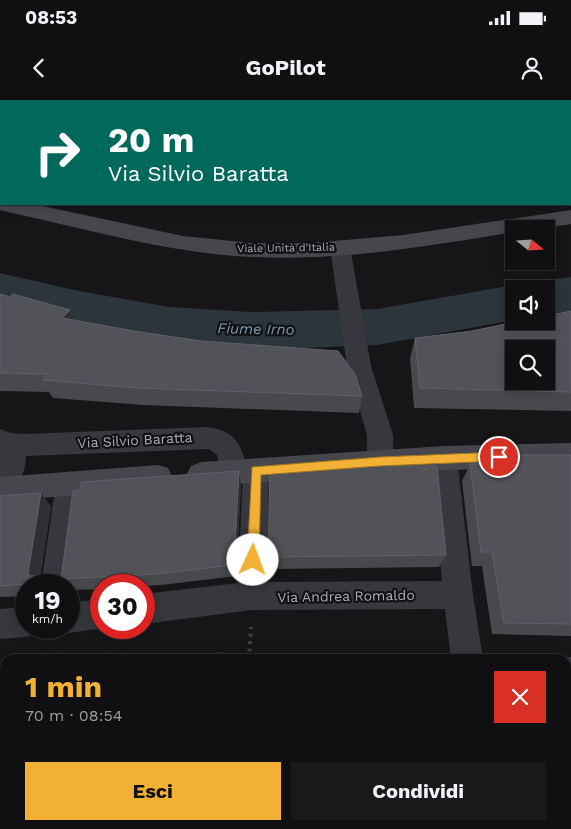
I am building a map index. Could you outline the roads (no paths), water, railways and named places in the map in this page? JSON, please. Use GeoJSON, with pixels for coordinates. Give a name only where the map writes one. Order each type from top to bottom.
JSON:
{"type":"FeatureCollection","features":[{"type":"Feature","properties":{"kind":"main road","name":"Viale Unità d'Italia"},"geometry":{"type":"LineString","coordinates":[[11,205],[183,243],[218,248],[311,250],[404,242],[571,217]]}},
{"type":"Feature","properties":{"kind":"main road"},"geometry":{"type":"LineString","coordinates":[[0,489],[380,461],[571,455]]}},
{"type":"Feature","properties":{"kind":"street"},"geometry":{"type":"LineString","coordinates":[[340,247],[359,366],[380,435],[380,461]]}},
{"type":"Feature","properties":{"kind":"street","name":"Via Silvio Baratta"},"geometry":{"type":"LineString","coordinates":[[8,447],[207,438],[215,439],[229,449],[233,467],[227,472]]}},
{"type":"Feature","properties":{"kind":"street"},"geometry":{"type":"LineString","coordinates":[[0,483],[12,469],[8,447]]}},
{"type":"Feature","properties":{"kind":"street"},"geometry":{"type":"LineString","coordinates":[[444,458],[466,654]]}},
{"type":"Feature","properties":{"kind":"street"},"geometry":{"type":"LineString","coordinates":[[252,596],[256,470]]}},
{"type":"Feature","properties":{"kind":"street"},"geometry":{"type":"LineString","coordinates":[[57,574],[69,483]]}},
{"type":"Feature","properties":{"kind":"street","name":"Via Andrea Romaldo"},"geometry":{"type":"LineString","coordinates":[[155,608],[252,596],[458,594]]}},
{"type":"Feature","properties":{"kind":"street"},"geometry":{"type":"LineString","coordinates":[[0,624],[15,623]]}},
{"type":"Feature","properties":{"kind":"waterway","name":"Fiume Irno"},"geometry":{"type":"LineString","coordinates":[[0,290],[74,308],[169,325],[251,331],[377,327],[505,304]]}},
{"type":"Feature","properties":{"kind":"waterway","name":"Fiume Irno"},"geometry":{"type":"LineString","coordinates":[[555,296],[571,294]]}}]}
